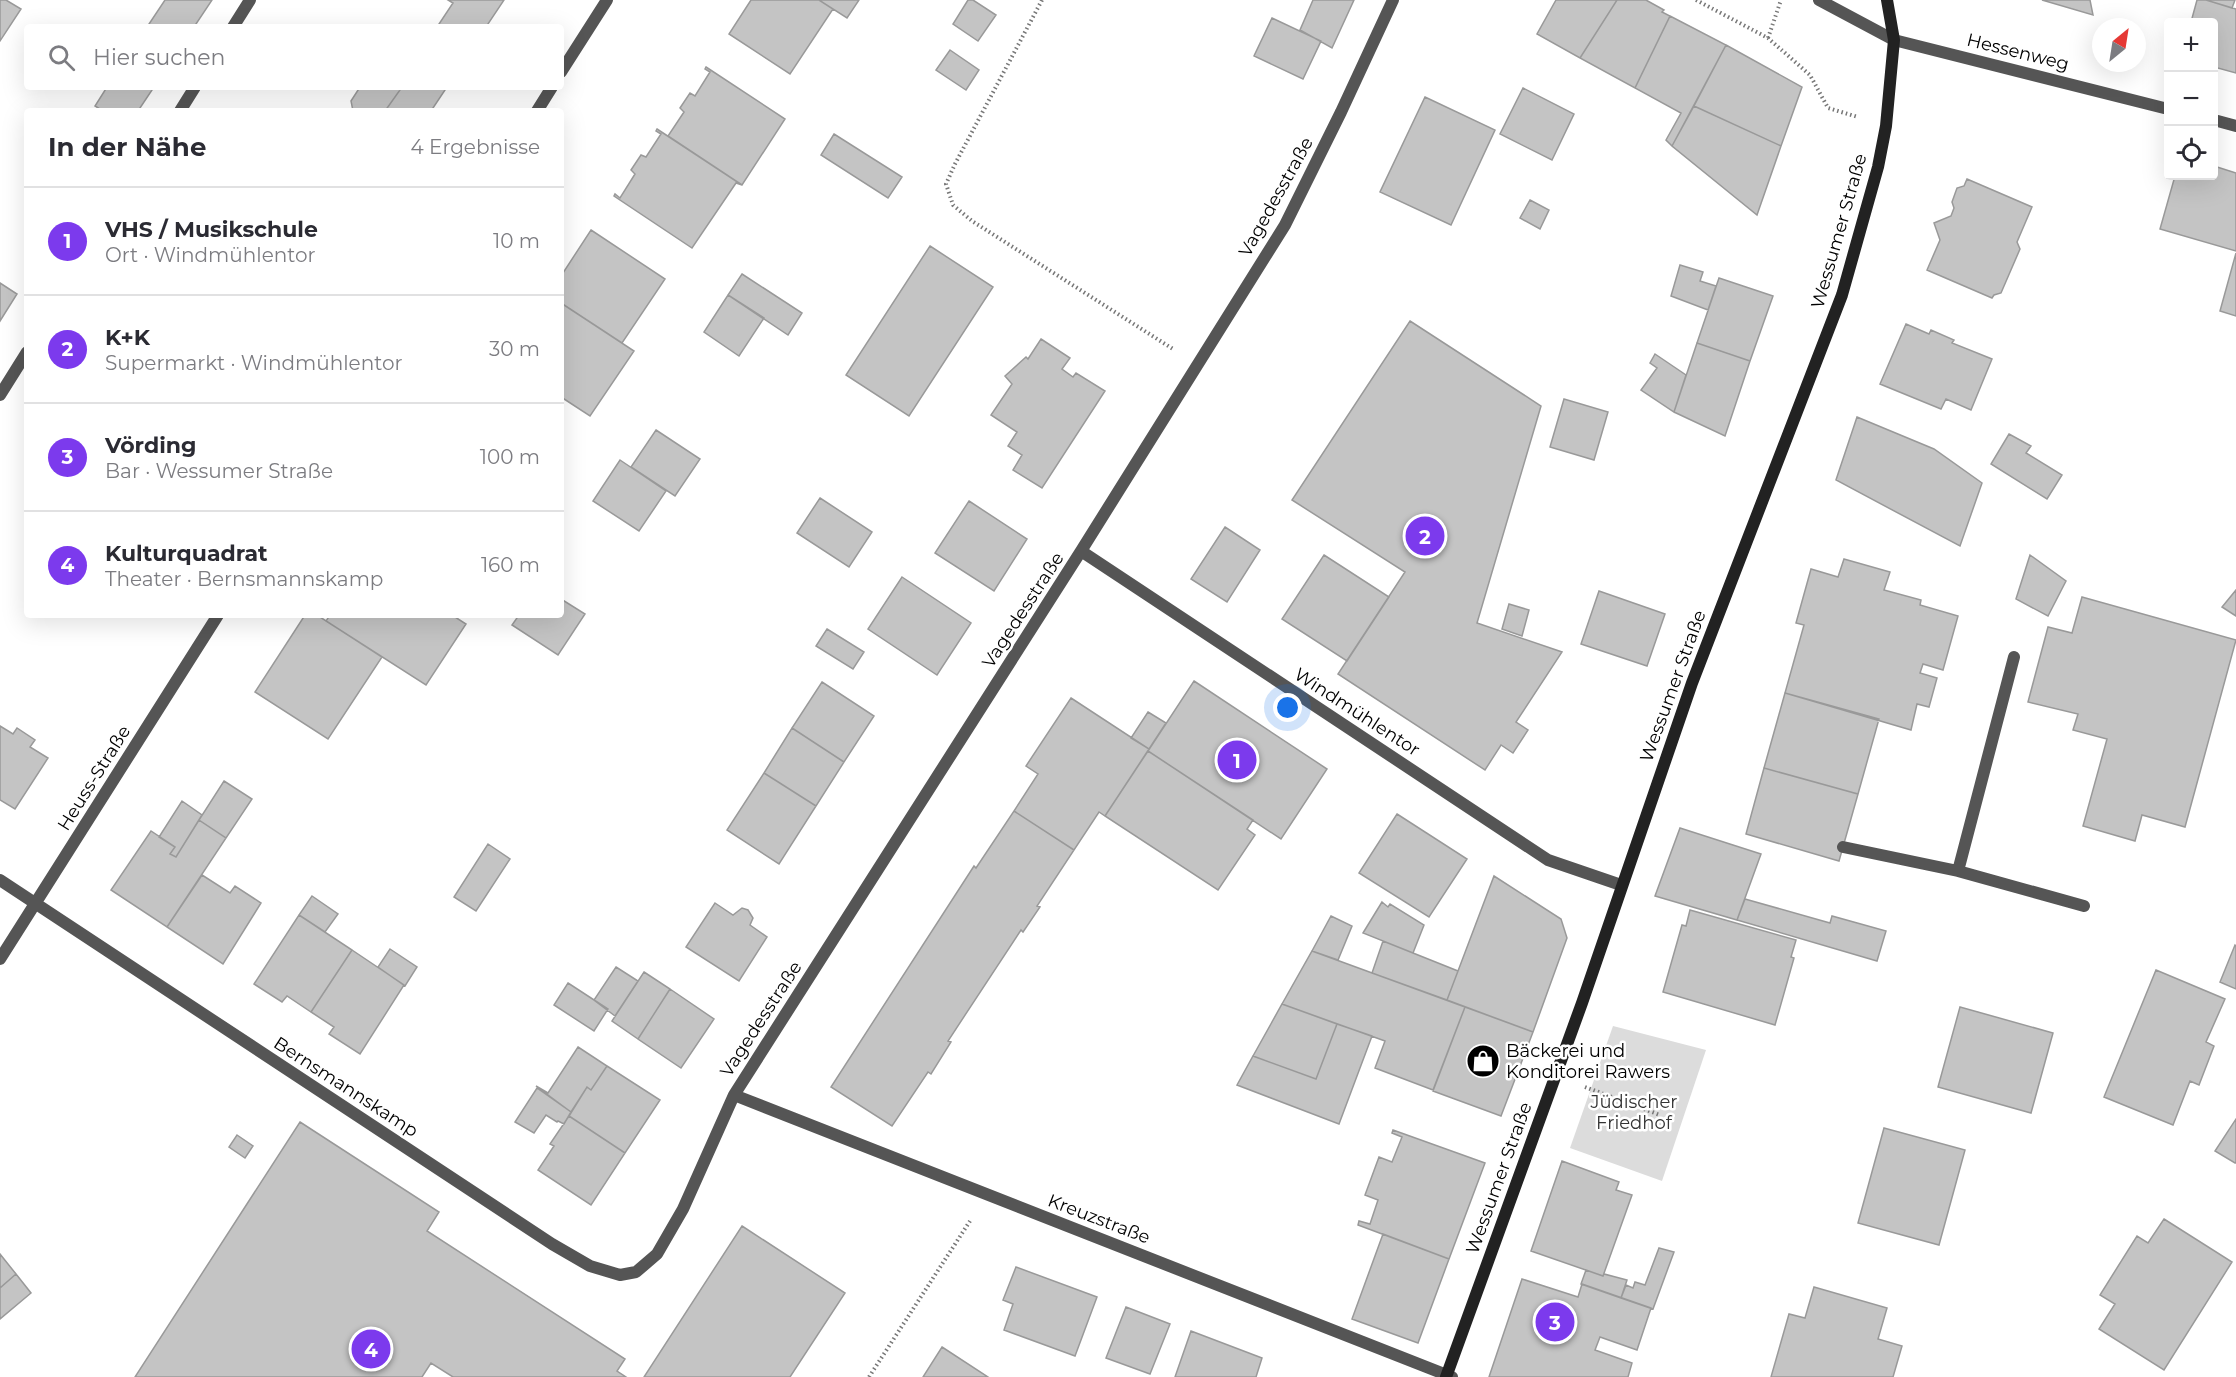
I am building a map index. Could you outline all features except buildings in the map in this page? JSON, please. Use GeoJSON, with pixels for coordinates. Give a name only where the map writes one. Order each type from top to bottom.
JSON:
{"type":"FeatureCollection","features":[{"type":"Feature","properties":{"kind":"street"},"geometry":{"type":"LineString","coordinates":[[235,24],[250,0]]}},
{"type":"Feature","properties":{"kind":"street"},"geometry":{"type":"LineString","coordinates":[[564,67],[607,0]]}},
{"type":"Feature","properties":{"kind":"street","name":"Vagedesstraße"},"geometry":{"type":"LineString","coordinates":[[671,1232],[734,1095],[1081,551],[1285,225],[1394,0]]}},
{"type":"Feature","properties":{"kind":"street","name":"Hessenweg"},"geometry":{"type":"LineString","coordinates":[[1818,0],[1894,40],[2164,108]]}},
{"type":"Feature","properties":{"kind":"street","name":"Wessumer Straße"},"geometry":{"type":"LineString","coordinates":[[1448,1376],[1556,1077],[1692,683],[1842,295],[1878,167],[1886,126],[1894,40],[1887,0]]}},
{"type":"Feature","properties":{"kind":"street"},"geometry":{"type":"LineString","coordinates":[[182,108],[193,90]]}},
{"type":"Feature","properties":{"kind":"street"},"geometry":{"type":"LineString","coordinates":[[539,108],[550,90]]}},
{"type":"Feature","properties":{"kind":"street"},"geometry":{"type":"LineString","coordinates":[[2218,121],[2236,126]]}},
{"type":"Feature","properties":{"kind":"street"},"geometry":{"type":"LineString","coordinates":[[0,395],[24,357]]}},
{"type":"Feature","properties":{"kind":"street","name":"Windmühlentor"},"geometry":{"type":"LineString","coordinates":[[1081,551],[1548,860],[1622,885]]}},
{"type":"Feature","properties":{"kind":"street","name":"Heuss-Straße"},"geometry":{"type":"LineString","coordinates":[[0,959],[216,618]]}},
{"type":"Feature","properties":{"kind":"street"},"geometry":{"type":"LineString","coordinates":[[1958,871],[2014,657]]}},
{"type":"Feature","properties":{"kind":"street"},"geometry":{"type":"LineString","coordinates":[[1843,847],[1958,871],[2084,906]]}},
{"type":"Feature","properties":{"kind":"street","name":"Bernsmannskamp"},"geometry":{"type":"LineString","coordinates":[[0,880],[552,1244],[590,1266],[620,1275],[636,1272],[657,1254],[671,1232]]}},
{"type":"Feature","properties":{"kind":"street","name":"Kreuzstraße"},"geometry":{"type":"LineString","coordinates":[[734,1095],[1448,1376]]}},
{"type":"Feature","properties":{"kind":"path"},"geometry":{"type":"LineString","coordinates":[[1042,0],[954,164],[946,184],[953,205],[972,221],[1197,364]]}},
{"type":"Feature","properties":{"kind":"path"},"geometry":{"type":"LineString","coordinates":[[1696,0],[1768,38],[1810,75],[1828,108],[1886,126]]}},
{"type":"Feature","properties":{"kind":"path"},"geometry":{"type":"LineString","coordinates":[[1768,38],[1781,0]]}},
{"type":"Feature","properties":{"kind":"path"},"geometry":{"type":"LineString","coordinates":[[1556,1077],[1660,1115]]}},
{"type":"Feature","properties":{"kind":"path"},"geometry":{"type":"LineString","coordinates":[[869,1377],[986,1194]]}},
{"type":"Feature","properties":{"kind":"green space","name":"Jüdischer Friedhof"},"geometry":{"type":"Polygon","coordinates":[[[1613,1026],[1706,1050],[1662,1181],[1570,1148],[1613,1026]]]}},
{"type":"Feature","properties":{"kind":"place","name":"K+K"},"geometry":{"type":"Point","coordinates":[1425,536]}},
{"type":"Feature","properties":{"kind":"place","name":"VHS / Musikschule"},"geometry":{"type":"Point","coordinates":[1237,760]}},
{"type":"Feature","properties":{"kind":"place","name":"Bäckerei und Konditorei Rawers"},"geometry":{"type":"Point","coordinates":[1483,1061]}},
{"type":"Feature","properties":{"kind":"place","name":"Vörding"},"geometry":{"type":"Point","coordinates":[1555,1322]}},
{"type":"Feature","properties":{"kind":"place","name":"Kulturquadrat"},"geometry":{"type":"Point","coordinates":[371,1349]}}]}
